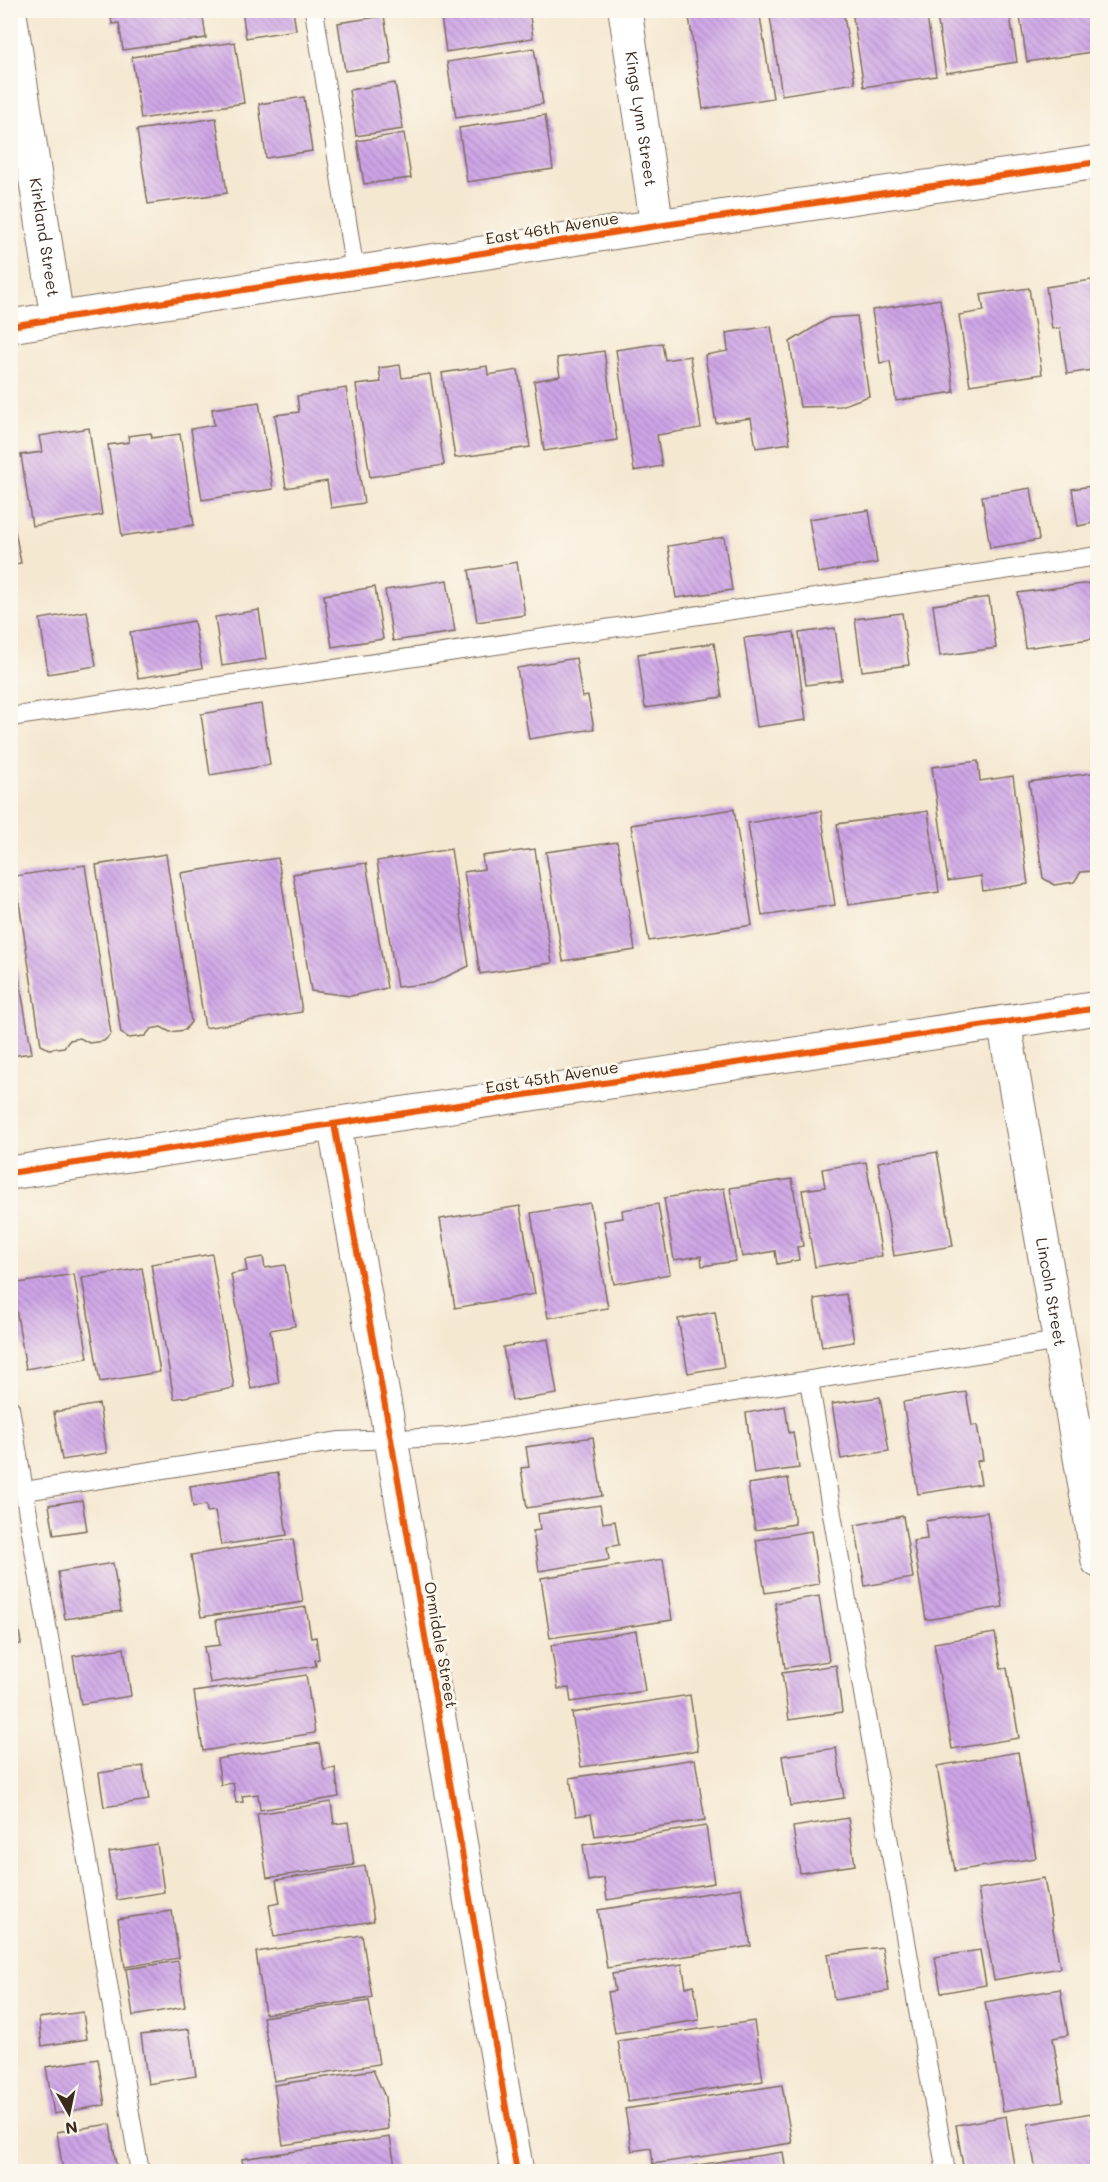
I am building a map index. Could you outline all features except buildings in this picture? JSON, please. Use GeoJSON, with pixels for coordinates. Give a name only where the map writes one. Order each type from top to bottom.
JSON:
{"type":"FeatureCollection","features":[{"type":"Feature","properties":{"kind":"street","name":"Kings Lynn Street"},"geometry":{"type":"LineString","coordinates":[[625,10],[657,226]]}},
{"type":"Feature","properties":{"kind":"street","name":"Kirkland Street"},"geometry":{"type":"LineString","coordinates":[[10,14],[57,318]]}},
{"type":"Feature","properties":{"kind":"street","name":"East 46th Avenue"},"geometry":{"type":"LineString","coordinates":[[10,326],[657,226],[1098,162]]}},
{"type":"Feature","properties":{"kind":"street","name":"East 45th Avenue"},"geometry":{"type":"LineString","coordinates":[[10,1173],[1098,1008]]}},
{"type":"Feature","properties":{"kind":"street","name":"Lincoln Street"},"geometry":{"type":"LineString","coordinates":[[1004,1022],[1098,1562]]}},
{"type":"Feature","properties":{"kind":"street","name":"Ormidale Street"},"geometry":{"type":"LineString","coordinates":[[334,1124],[392,1439],[517,2172]]}},
{"type":"Feature","properties":{"kind":"lane"},"geometry":{"type":"LineString","coordinates":[[314,10],[355,272]]}},
{"type":"Feature","properties":{"kind":"lane"},"geometry":{"type":"LineString","coordinates":[[10,717],[1098,556]]}},
{"type":"Feature","properties":{"kind":"lane"},"geometry":{"type":"LineString","coordinates":[[25,1491],[340,1441],[447,1437],[1059,1341]]}},
{"type":"Feature","properties":{"kind":"lane"},"geometry":{"type":"LineString","coordinates":[[809,1381],[946,2172]]}},
{"type":"Feature","properties":{"kind":"lane"},"geometry":{"type":"LineString","coordinates":[[10,1408],[140,2172]]}},
{"type":"Feature","properties":{"kind":"cycle path"},"geometry":{"type":"LineString","coordinates":[[10,326],[657,226],[1098,162]]}},
{"type":"Feature","properties":{"kind":"cycle path"},"geometry":{"type":"LineString","coordinates":[[10,1173],[1098,1008]]}},
{"type":"Feature","properties":{"kind":"cycle path"},"geometry":{"type":"LineString","coordinates":[[334,1124],[391,1439],[517,2172]]}}]}
